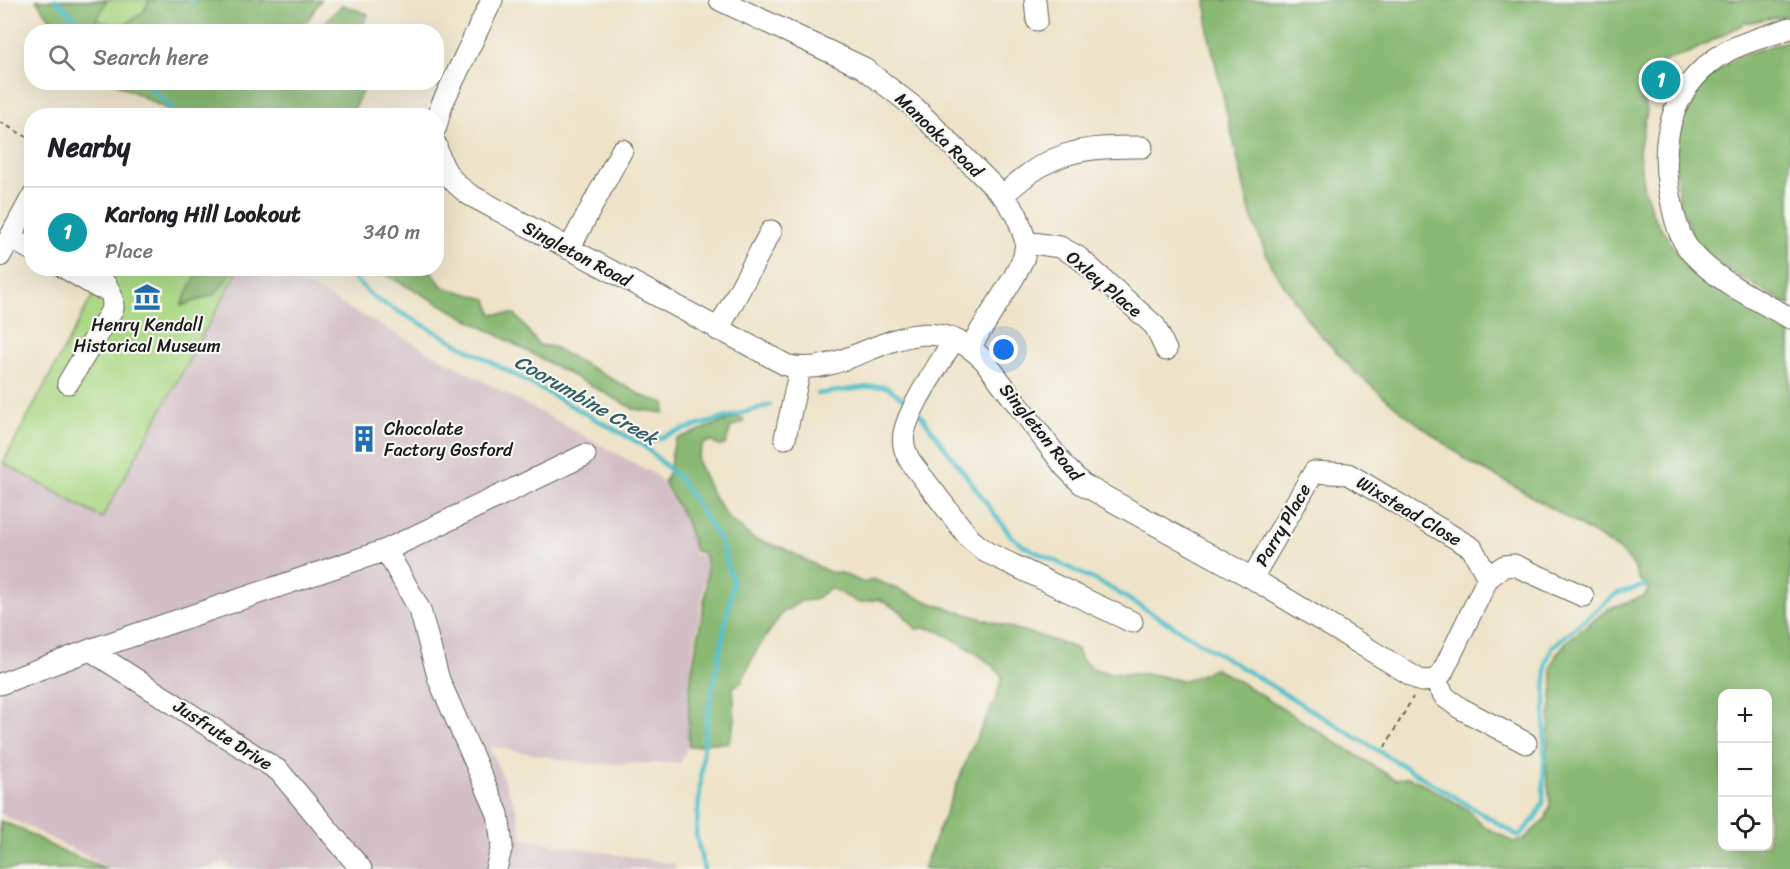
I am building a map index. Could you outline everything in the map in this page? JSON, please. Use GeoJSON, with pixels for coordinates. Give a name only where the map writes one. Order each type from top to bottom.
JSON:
{"type":"FeatureCollection","features":[{"type":"Feature","properties":{"kind":"street"},"geometry":{"type":"LineString","coordinates":[[441,108],[492,0]]}},
{"type":"Feature","properties":{"kind":"street","name":"Manooka Road"},"geometry":{"type":"LineString","coordinates":[[720,0],[757,8],[862,67],[914,107],[1003,196],[1017,215],[1026,242]]}},
{"type":"Feature","properties":{"kind":"street"},"geometry":{"type":"LineString","coordinates":[[1790,28],[1726,53],[1698,74],[1678,102],[1674,112],[1667,131],[1665,162],[1677,222],[1690,251],[1710,271],[1790,318]]}},
{"type":"Feature","properties":{"kind":"street"},"geometry":{"type":"LineString","coordinates":[[1003,196],[1036,167],[1057,157],[1085,149],[1142,147]]}},
{"type":"Feature","properties":{"kind":"street"},"geometry":{"type":"LineString","coordinates":[[568,249],[622,150]]}},
{"type":"Feature","properties":{"kind":"street","name":"Singleton Road"},"geometry":{"type":"LineString","coordinates":[[444,168],[454,184],[568,249],[764,355],[800,369]]}},
{"type":"Feature","properties":{"kind":"street"},"geometry":{"type":"LineString","coordinates":[[14,240],[24,216]]}},
{"type":"Feature","properties":{"kind":"street"},"geometry":{"type":"LineString","coordinates":[[718,330],[771,231]]}},
{"type":"Feature","properties":{"kind":"street"},"geometry":{"type":"LineString","coordinates":[[1026,242],[1024,257],[1014,277],[962,343],[908,420],[903,435],[904,450],[970,539],[986,552],[1118,623]]}},
{"type":"Feature","properties":{"kind":"street","name":"Oxley Place"},"geometry":{"type":"LineString","coordinates":[[1026,242],[1060,247],[1078,257],[1155,326],[1166,350]]}},
{"type":"Feature","properties":{"kind":"street"},"geometry":{"type":"LineString","coordinates":[[79,276],[99,287],[114,300]]}},
{"type":"Feature","properties":{"kind":"street"},"geometry":{"type":"LineString","coordinates":[[68,383],[113,308],[114,300],[105,282],[98,276]]}},
{"type":"Feature","properties":{"kind":"street"},"geometry":{"type":"LineString","coordinates":[[785,438],[800,369],[827,364],[889,340],[915,334],[962,343]]}},
{"type":"Feature","properties":{"kind":"street","name":"Singleton Road"},"geometry":{"type":"LineString","coordinates":[[962,343],[984,360],[1065,467],[1082,484],[1252,578],[1428,681],[1460,708],[1527,743]]}},
{"type":"Feature","properties":{"kind":"street"},"geometry":{"type":"LineString","coordinates":[[0,684],[90,650],[386,550],[585,455]]}},
{"type":"Feature","properties":{"kind":"street","name":"Parry Place"},"geometry":{"type":"LineString","coordinates":[[1252,578],[1314,472]]}},
{"type":"Feature","properties":{"kind":"street","name":"Wixstead Close"},"geometry":{"type":"LineString","coordinates":[[1314,472],[1348,474],[1472,548],[1488,578]]}},
{"type":"Feature","properties":{"kind":"street"},"geometry":{"type":"LineString","coordinates":[[386,550],[420,610],[439,680],[498,814],[502,846],[496,869]]}},
{"type":"Feature","properties":{"kind":"street"},"geometry":{"type":"LineString","coordinates":[[1428,681],[1442,673],[1488,578],[1504,566],[1514,565],[1583,596]]}},
{"type":"Feature","properties":{"kind":"street","name":"Jusfrute Drive"},"geometry":{"type":"LineString","coordinates":[[90,650],[279,771],[361,869]]}},
{"type":"Feature","properties":{"kind":"path"},"geometry":{"type":"LineString","coordinates":[[0,122],[24,136]]}},
{"type":"Feature","properties":{"kind":"path"},"geometry":{"type":"LineString","coordinates":[[1385,747],[1428,681]]}},
{"type":"Feature","properties":{"kind":"shaded area"},"geometry":{"type":"Polygon","coordinates":[[[235,276],[290,276],[656,475],[689,523],[694,555],[705,554],[707,566],[688,685],[688,745],[680,763],[586,764],[489,746],[517,810],[523,839],[675,864],[675,869],[233,869],[224,863],[206,869],[112,869],[0,813],[0,467],[3,463],[102,518],[235,276]]]}},
{"type":"Feature","properties":{"kind":"green space"},"geometry":{"type":"Polygon","coordinates":[[[36,0],[107,0],[95,24],[54,24],[36,0]]]}},
{"type":"Feature","properties":{"kind":"green space"},"geometry":{"type":"Polygon","coordinates":[[[62,0],[293,0],[262,24],[113,24],[76,14],[62,0]]]}},
{"type":"Feature","properties":{"kind":"green space"},"geometry":{"type":"Polygon","coordinates":[[[149,0],[321,0],[307,21],[288,24],[126,24],[144,12],[149,0]]]}},
{"type":"Feature","properties":{"kind":"green space"},"geometry":{"type":"Polygon","coordinates":[[[1206,0],[1790,0],[1790,15],[1745,23],[1689,53],[1665,61],[1654,72],[1645,91],[1643,102],[1647,111],[1639,151],[1643,185],[1653,215],[1677,253],[1708,284],[1770,320],[1790,326],[1790,869],[923,869],[971,749],[996,698],[1002,677],[989,663],[967,647],[933,630],[916,629],[900,611],[879,599],[859,603],[830,588],[814,600],[801,601],[782,613],[756,651],[741,683],[733,687],[735,720],[729,743],[709,743],[689,747],[690,686],[705,594],[706,563],[704,553],[695,551],[687,523],[664,482],[669,471],[676,439],[736,417],[743,418],[744,422],[731,427],[725,445],[719,446],[710,441],[703,444],[697,460],[713,496],[729,519],[754,539],[783,548],[829,572],[841,573],[864,583],[873,579],[934,604],[1065,644],[1077,649],[1081,659],[1097,670],[1119,674],[1150,674],[1187,680],[1214,668],[1237,680],[1396,780],[1408,777],[1420,782],[1467,809],[1483,826],[1514,842],[1523,840],[1546,818],[1550,804],[1546,763],[1553,686],[1551,669],[1556,655],[1568,640],[1608,609],[1644,596],[1649,589],[1638,578],[1634,566],[1620,550],[1511,484],[1472,464],[1402,412],[1356,373],[1312,326],[1271,266],[1251,216],[1208,32],[1206,0]]]}},
{"type":"Feature","properties":{"kind":"green space"},"geometry":{"type":"Polygon","coordinates":[[[342,5],[368,14],[363,24],[323,24],[342,5]]]}},
{"type":"Feature","properties":{"kind":"green space"},"geometry":{"type":"Polygon","coordinates":[[[1790,40],[1790,306],[1721,266],[1695,241],[1679,201],[1672,133],[1678,119],[1709,77],[1739,56],[1790,40]]]}},
{"type":"Feature","properties":{"kind":"green space"},"geometry":{"type":"Polygon","coordinates":[[[130,90],[363,90],[354,108],[164,108],[130,90]]]}},
{"type":"Feature","properties":{"kind":"green space"},"geometry":{"type":"Polygon","coordinates":[[[68,276],[235,276],[102,518],[3,463],[95,291],[68,276]]]}},
{"type":"Feature","properties":{"kind":"green space"},"geometry":{"type":"Polygon","coordinates":[[[196,276],[229,276],[215,294],[181,306],[196,276]]]}},
{"type":"Feature","properties":{"kind":"green space"},"geometry":{"type":"Polygon","coordinates":[[[388,276],[434,276],[443,287],[487,299],[492,314],[515,314],[539,345],[553,347],[645,397],[665,403],[664,413],[634,409],[388,276]]]}},
{"type":"Feature","properties":{"kind":"green space"},"geometry":{"type":"Polygon","coordinates":[[[0,821],[21,829],[59,850],[108,869],[0,869],[0,821]]]}},
{"type":"Feature","properties":{"kind":"waterway","name":"Coorumbine Creek"},"geometry":{"type":"LineString","coordinates":[[56,0],[82,24]]}},
{"type":"Feature","properties":{"kind":"waterway","name":"Coorumbine Creek"},"geometry":{"type":"LineString","coordinates":[[152,90],[172,108]]}},
{"type":"Feature","properties":{"kind":"waterway","name":"Coorumbine Creek"},"geometry":{"type":"LineString","coordinates":[[351,276],[374,298],[643,445],[680,479],[720,540],[733,583],[705,730],[696,835],[704,869]]}},
{"type":"Feature","properties":{"kind":"waterway"},"geometry":{"type":"LineString","coordinates":[[817,394],[876,386],[887,387],[908,402]]}},
{"type":"Feature","properties":{"kind":"waterway"},"geometry":{"type":"LineString","coordinates":[[643,445],[672,433],[770,405]]}},
{"type":"Feature","properties":{"kind":"waterway"},"geometry":{"type":"LineString","coordinates":[[920,414],[1011,536],[1024,546],[1107,586],[1519,836],[1535,818],[1543,803],[1546,662],[1553,646],[1617,593],[1644,586]]}},
{"type":"Feature","properties":{"kind":"place","name":"Kariong Hill Lookout"},"geometry":{"type":"Point","coordinates":[1661,80]}},
{"type":"Feature","properties":{"kind":"place","name":"Henry Kendall Historical Museum"},"geometry":{"type":"Point","coordinates":[147,297]}},
{"type":"Feature","properties":{"kind":"place","name":"Chocolate Factory Gosford"},"geometry":{"type":"Point","coordinates":[364,439]}}]}
